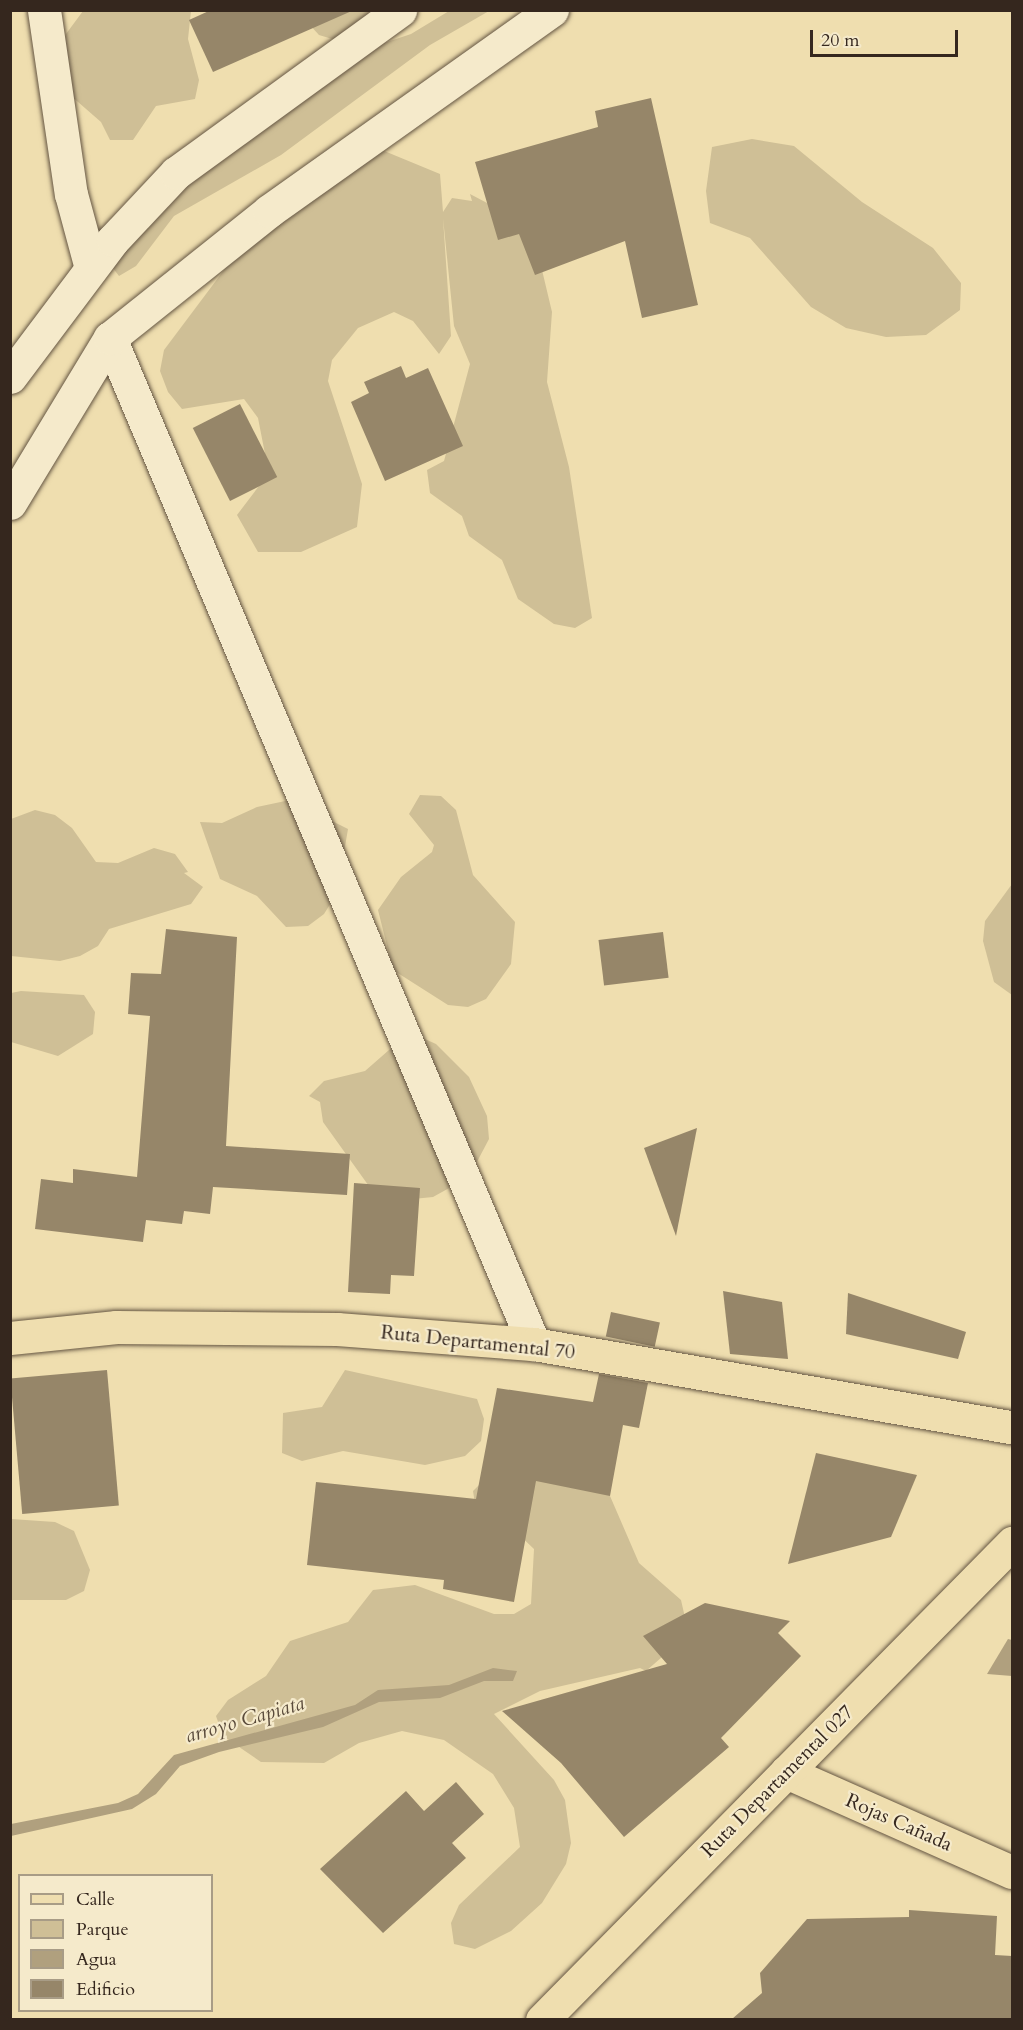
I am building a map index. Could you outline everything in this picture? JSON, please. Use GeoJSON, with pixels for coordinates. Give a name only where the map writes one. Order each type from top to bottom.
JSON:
{"type":"FeatureCollection","features":[{"type":"Feature","properties":{"kind":"main road","name":"Ruta Departamental 70"},"geometry":{"type":"LineString","coordinates":[[10,1338],[116,1327],[337,1329],[534,1344],[1012,1427]]}},
{"type":"Feature","properties":{"kind":"main road","name":"Ruta Departamental 027"},"geometry":{"type":"LineString","coordinates":[[542,2019],[1012,1543]]}},
{"type":"Feature","properties":{"kind":"main road","name":"Rojas Cañada"},"geometry":{"type":"LineString","coordinates":[[786,1772],[1012,1872]]}},
{"type":"Feature","properties":{"kind":"street"},"geometry":{"type":"LineString","coordinates":[[45,10],[71,194],[92,268]]}},
{"type":"Feature","properties":{"kind":"street"},"geometry":{"type":"LineString","coordinates":[[10,377],[92,268],[176,172],[400,10]]}},
{"type":"Feature","properties":{"kind":"street"},"geometry":{"type":"LineString","coordinates":[[10,503],[110,338],[268,211],[552,10]]}},
{"type":"Feature","properties":{"kind":"street"},"geometry":{"type":"LineString","coordinates":[[110,338],[534,1344]]}},
{"type":"Feature","properties":{"kind":"green space"},"geometry":{"type":"Polygon","coordinates":[[[83,11],[191,11],[188,39],[199,80],[195,99],[156,106],[133,140],[110,140],[101,122],[70,95],[60,56],[66,34],[83,11]]]}},
{"type":"Feature","properties":{"kind":"green space"},"geometry":{"type":"Polygon","coordinates":[[[297,11],[385,11],[339,41],[319,35],[297,11]]]}},
{"type":"Feature","properties":{"kind":"green space"},"geometry":{"type":"Polygon","coordinates":[[[449,11],[489,11],[430,45],[281,155],[174,216],[136,266],[119,276],[106,259],[127,223],[375,46],[411,34],[449,11]]]}},
{"type":"Feature","properties":{"kind":"green space"},"geometry":{"type":"Polygon","coordinates":[[[752,139],[794,146],[862,202],[933,248],[961,283],[960,310],[926,335],[886,337],[846,328],[811,307],[750,238],[710,223],[706,191],[712,147],[752,139]]]}},
{"type":"Feature","properties":{"kind":"green space"},"geometry":{"type":"Polygon","coordinates":[[[377,148],[440,174],[443,212],[452,198],[472,201],[470,194],[489,204],[522,231],[542,270],[552,312],[547,382],[569,467],[592,618],[575,628],[554,624],[518,599],[502,560],[469,536],[462,516],[430,493],[427,470],[444,461],[470,364],[454,326],[443,218],[451,336],[439,354],[413,321],[394,312],[358,328],[332,360],[328,381],[362,484],[357,527],[301,552],[258,552],[237,515],[262,482],[266,459],[258,418],[244,399],[182,409],[168,392],[160,371],[164,350],[227,266],[377,148]]]}},
{"type":"Feature","properties":{"kind":"green space"},"geometry":{"type":"Polygon","coordinates":[[[420,795],[441,796],[456,810],[473,875],[515,922],[511,964],[486,999],[468,1007],[448,1005],[393,970],[378,910],[401,877],[432,852],[434,845],[409,814],[420,795]]]}},
{"type":"Feature","properties":{"kind":"green space"},"geometry":{"type":"Polygon","coordinates":[[[290,800],[348,829],[337,893],[324,914],[308,926],[286,927],[257,896],[220,879],[200,822],[222,823],[257,807],[290,800]]]}},
{"type":"Feature","properties":{"kind":"green space"},"geometry":{"type":"Polygon","coordinates":[[[35,810],[55,815],[72,828],[96,862],[118,863],[154,848],[175,854],[188,872],[184,873],[203,887],[191,904],[109,929],[98,946],[80,956],[60,961],[11,956],[11,819],[35,810]]]}},
{"type":"Feature","properties":{"kind":"green space"},"geometry":{"type":"Polygon","coordinates":[[[1012,884],[1012,995],[994,982],[983,941],[985,921],[1012,884]]]}},
{"type":"Feature","properties":{"kind":"green space"},"geometry":{"type":"Polygon","coordinates":[[[21,991],[84,995],[95,1012],[93,1034],[58,1056],[11,1042],[11,993],[21,991]]]}},
{"type":"Feature","properties":{"kind":"green space"},"geometry":{"type":"Polygon","coordinates":[[[416,1035],[436,1044],[469,1077],[487,1116],[489,1139],[469,1177],[433,1197],[413,1199],[371,1189],[323,1122],[320,1102],[309,1096],[324,1081],[365,1071],[397,1043],[416,1035]]]}},
{"type":"Feature","properties":{"kind":"green space"},"geometry":{"type":"Polygon","coordinates":[[[345,1370],[477,1399],[484,1419],[481,1441],[465,1456],[425,1465],[343,1451],[302,1461],[282,1453],[283,1413],[322,1407],[345,1370]]]}},
{"type":"Feature","properties":{"kind":"green space"},"geometry":{"type":"Polygon","coordinates":[[[487,1477],[591,1484],[610,1496],[639,1563],[681,1600],[686,1622],[678,1643],[646,1671],[640,1668],[540,1691],[494,1714],[554,1780],[565,1800],[571,1843],[566,1864],[542,1903],[511,1931],[475,1949],[454,1944],[451,1923],[459,1905],[520,1847],[514,1808],[493,1774],[444,1740],[402,1731],[359,1743],[324,1763],[261,1762],[223,1736],[216,1716],[228,1700],[266,1676],[290,1641],[348,1622],[373,1590],[415,1585],[494,1614],[514,1614],[531,1604],[534,1549],[513,1529],[476,1510],[473,1491],[487,1477]]]}},
{"type":"Feature","properties":{"kind":"green space"},"geometry":{"type":"Polygon","coordinates":[[[11,1519],[55,1522],[74,1531],[90,1570],[84,1591],[66,1600],[11,1600],[11,1519]]]}},
{"type":"Feature","properties":{"kind":"water"},"geometry":{"type":"Polygon","coordinates":[[[1008,1639],[1012,1640],[1012,1676],[987,1674],[1008,1639]]]}},
{"type":"Feature","properties":{"kind":"water"},"geometry":{"type":"Polygon","coordinates":[[[493,1668],[517,1671],[513,1681],[484,1681],[440,1698],[379,1702],[323,1727],[219,1752],[180,1766],[156,1794],[132,1809],[11,1836],[11,1824],[118,1803],[138,1794],[174,1755],[355,1705],[378,1690],[449,1685],[493,1668]]]}},
{"type":"Feature","properties":{"kind":"building"},"geometry":{"type":"Polygon","coordinates":[[[211,10],[354,10],[213,72],[189,20],[211,10]]]}},
{"type":"Feature","properties":{"kind":"building"},"geometry":{"type":"Polygon","coordinates":[[[651,98],[698,305],[642,318],[625,241],[535,275],[519,234],[498,240],[475,162],[598,127],[595,111],[651,98]]]}},
{"type":"Feature","properties":{"kind":"building"},"geometry":{"type":"Polygon","coordinates":[[[401,366],[406,378],[428,368],[463,446],[385,481],[351,402],[369,393],[364,382],[401,366]]]}},
{"type":"Feature","properties":{"kind":"building"},"geometry":{"type":"Polygon","coordinates":[[[240,404],[277,477],[230,501],[193,428],[240,404]]]}},
{"type":"Feature","properties":{"kind":"building"},"geometry":{"type":"Polygon","coordinates":[[[166,929],[237,937],[226,1146],[350,1154],[347,1195],[213,1187],[210,1214],[184,1211],[182,1224],[146,1220],[143,1242],[35,1229],[41,1179],[73,1183],[73,1169],[137,1177],[150,1016],[128,1014],[131,973],[161,974],[166,929]]]}},
{"type":"Feature","properties":{"kind":"building"},"geometry":{"type":"Polygon","coordinates":[[[663,932],[669,978],[604,986],[598,940],[663,932]]]}},
{"type":"Feature","properties":{"kind":"building"},"geometry":{"type":"Polygon","coordinates":[[[697,1128],[676,1236],[644,1148],[697,1128]]]}},
{"type":"Feature","properties":{"kind":"building"},"geometry":{"type":"Polygon","coordinates":[[[354,1183],[420,1188],[414,1276],[391,1275],[390,1294],[348,1292],[354,1183]]]}},
{"type":"Feature","properties":{"kind":"building"},"geometry":{"type":"Polygon","coordinates":[[[723,1291],[782,1302],[788,1359],[730,1354],[723,1291]]]}},
{"type":"Feature","properties":{"kind":"building"},"geometry":{"type":"Polygon","coordinates":[[[848,1293],[966,1332],[958,1359],[846,1334],[848,1293]]]}},
{"type":"Feature","properties":{"kind":"building"},"geometry":{"type":"Polygon","coordinates":[[[611,1312],[660,1322],[655,1347],[606,1336],[611,1312]]]}},
{"type":"Feature","properties":{"kind":"building"},"geometry":{"type":"Polygon","coordinates":[[[107,1370],[119,1505],[22,1514],[10,1378],[107,1370]]]}},
{"type":"Feature","properties":{"kind":"building"},"geometry":{"type":"Polygon","coordinates":[[[599,1374],[648,1383],[639,1428],[623,1425],[610,1496],[536,1481],[514,1602],[443,1589],[444,1580],[307,1565],[316,1482],[476,1499],[497,1388],[593,1402],[599,1374]]]}},
{"type":"Feature","properties":{"kind":"building"},"geometry":{"type":"Polygon","coordinates":[[[816,1453],[917,1475],[891,1537],[788,1564],[816,1453]]]}},
{"type":"Feature","properties":{"kind":"building"},"geometry":{"type":"Polygon","coordinates":[[[705,1603],[790,1621],[778,1633],[801,1656],[721,1738],[729,1747],[624,1837],[561,1763],[502,1711],[667,1664],[643,1636],[705,1603]]]}},
{"type":"Feature","properties":{"kind":"building"},"geometry":{"type":"Polygon","coordinates":[[[456,1782],[484,1814],[452,1843],[466,1858],[383,1933],[320,1869],[406,1791],[424,1811],[456,1782]]]}},
{"type":"Feature","properties":{"kind":"building"},"geometry":{"type":"Polygon","coordinates":[[[909,1910],[997,1916],[995,1955],[1012,1956],[1012,2019],[732,2019],[762,1993],[760,1973],[807,1919],[909,1917],[909,1910]]]}},
{"type":"Feature","properties":{"kind":"water label","name":"arroyo Capiata"},"geometry":{"type":"Point","coordinates":[245,1720]}}]}
